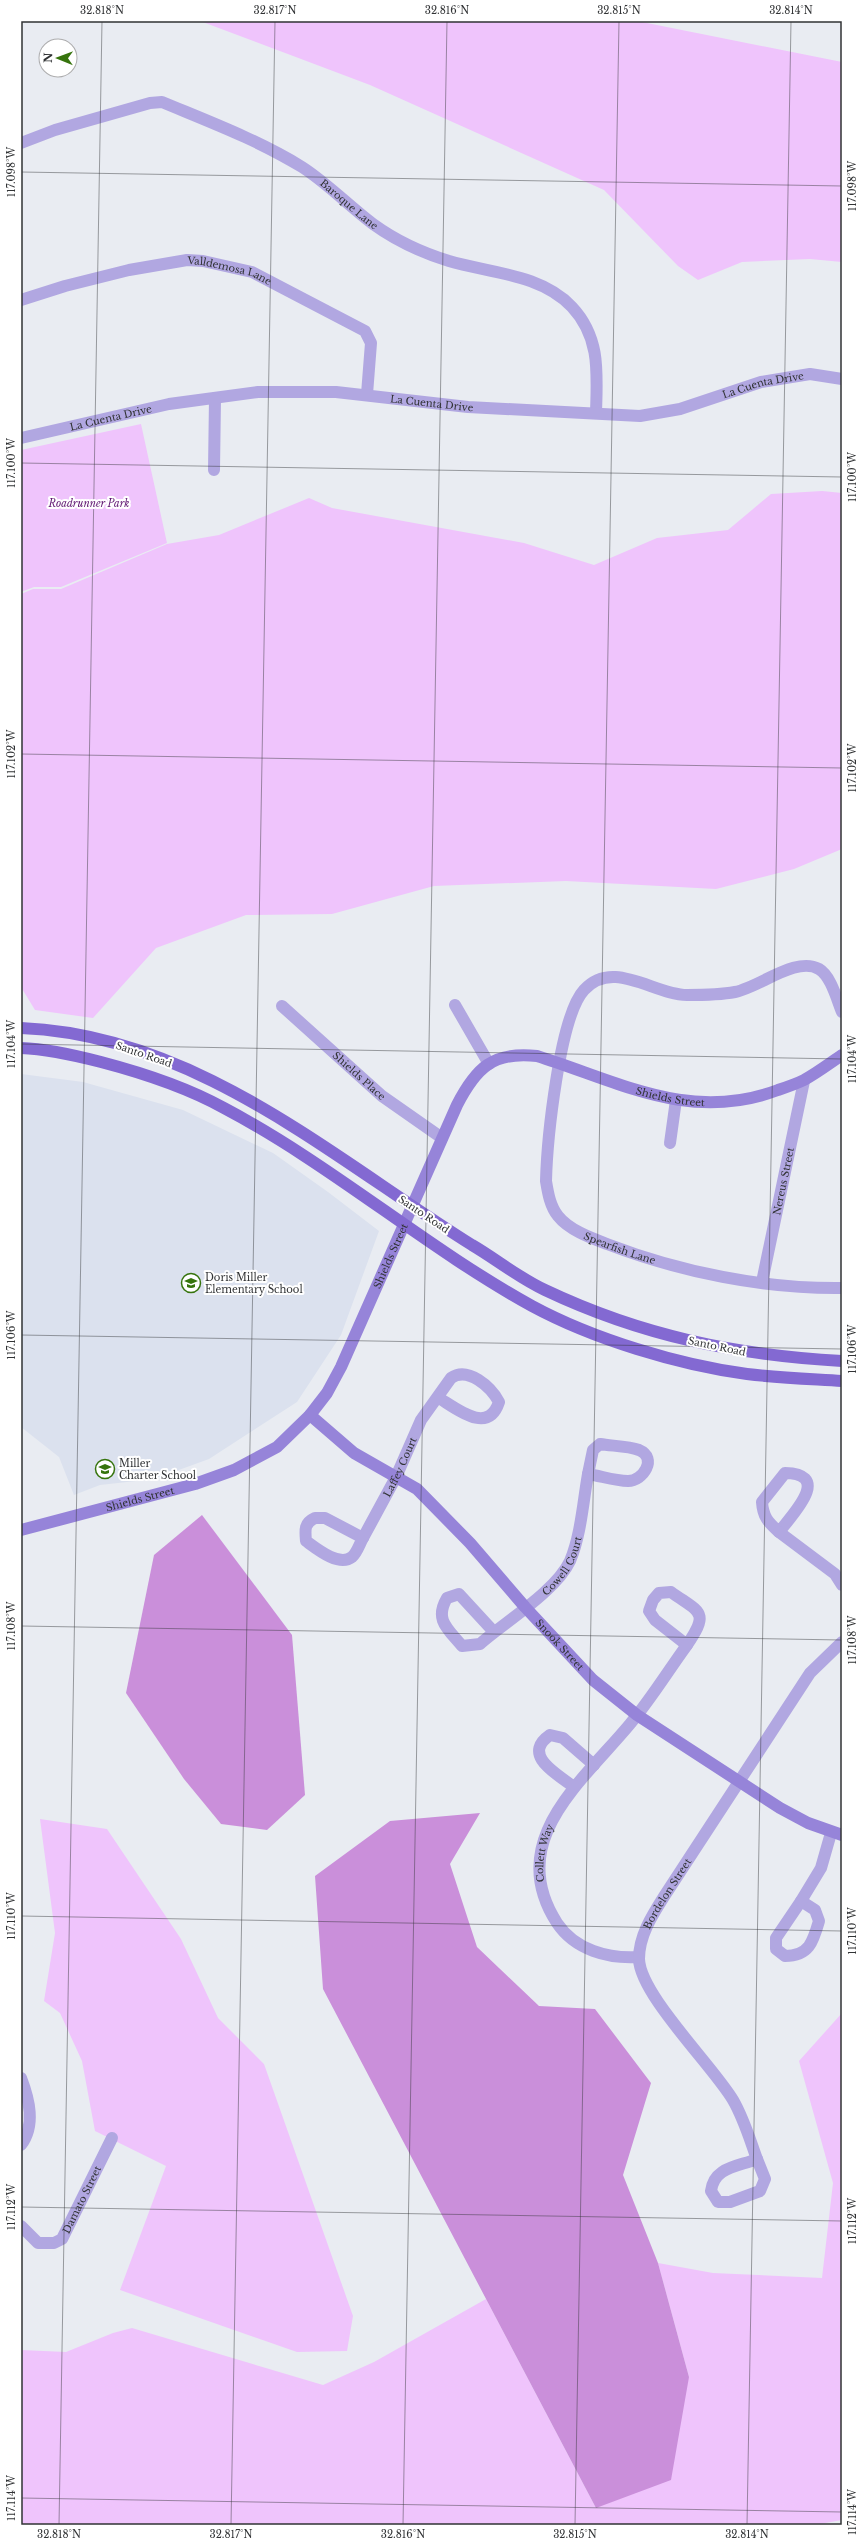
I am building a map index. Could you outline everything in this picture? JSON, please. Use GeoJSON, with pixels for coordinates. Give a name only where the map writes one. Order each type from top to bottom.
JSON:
{"type":"FeatureCollection","features":[{"type":"Feature","properties":{"kind":"main road","name":"Santo Road"},"geometry":{"type":"LineString","coordinates":[[21,1028],[67,1032],[124,1046],[228,1087],[307,1134],[412,1206],[543,1289],[639,1328],[752,1354],[842,1361]]}},
{"type":"Feature","properties":{"kind":"main road","name":"Santo Road"},"geometry":{"type":"LineString","coordinates":[[21,1048],[63,1052],[122,1067],[163,1081],[223,1107],[292,1148],[404,1225],[533,1306],[639,1349],[747,1374],[842,1381]]}},
{"type":"Feature","properties":{"kind":"street","name":"Baroque Lane"},"geometry":{"type":"LineString","coordinates":[[21,142],[62,128],[150,103],[162,102],[259,142],[303,168],[374,225],[405,243],[449,260],[532,281],[563,298],[573,308],[589,332],[597,356],[596,413]]}},
{"type":"Feature","properties":{"kind":"street","name":"Valldemosa Lane"},"geometry":{"type":"LineString","coordinates":[[21,300],[108,276],[187,260],[203,261],[252,272],[365,331],[371,343],[367,394]]}},
{"type":"Feature","properties":{"kind":"street","name":"La Cuenta Drive"},"geometry":{"type":"LineString","coordinates":[[21,438],[169,404],[258,392],[336,392],[367,394],[468,407],[640,416],[680,409],[761,382],[810,374],[842,379]]}},
{"type":"Feature","properties":{"kind":"street"},"geometry":{"type":"LineString","coordinates":[[214,470],[215,398]]}},
{"type":"Feature","properties":{"kind":"street","name":"Spearfish Lane"},"geometry":{"type":"LineString","coordinates":[[842,1012],[826,976],[821,970],[810,965],[798,965],[761,983],[736,992],[715,995],[681,995],[622,977],[603,978],[584,989],[579,997],[558,1062],[546,1181],[549,1199],[557,1216],[570,1227],[597,1240],[664,1264],[699,1272],[807,1289],[842,1288]]}},
{"type":"Feature","properties":{"kind":"street"},"geometry":{"type":"LineString","coordinates":[[454,1005],[489,1064]]}},
{"type":"Feature","properties":{"kind":"street","name":"Shields Place"},"geometry":{"type":"LineString","coordinates":[[282,1006],[382,1096],[442,1138]]}},
{"type":"Feature","properties":{"kind":"street","name":"Shields Street"},"geometry":{"type":"LineString","coordinates":[[21,1529],[194,1484],[234,1470],[277,1447],[310,1415],[327,1393],[341,1367],[464,1091],[475,1075],[502,1056],[522,1054],[558,1062],[652,1095],[676,1100],[714,1104],[757,1098],[804,1081],[842,1055]]}},
{"type":"Feature","properties":{"kind":"street","name":"Nereus Street"},"geometry":{"type":"LineString","coordinates":[[762,1282],[804,1081]]}},
{"type":"Feature","properties":{"kind":"street"},"geometry":{"type":"LineString","coordinates":[[670,1143],[676,1100]]}},
{"type":"Feature","properties":{"kind":"street","name":"Laffey Court"},"geometry":{"type":"LineString","coordinates":[[363,1538],[325,1518],[315,1518],[309,1521],[305,1529],[306,1541],[339,1560],[345,1560],[353,1556],[363,1538],[396,1477],[417,1426],[439,1398],[451,1378],[457,1374],[469,1374],[494,1392],[499,1402],[496,1411],[484,1419],[470,1417],[439,1398]]}},
{"type":"Feature","properties":{"kind":"street","name":"Snook Street"},"geometry":{"type":"LineString","coordinates":[[310,1415],[354,1453],[417,1489],[434,1505],[593,1680],[637,1716],[780,1808],[837,1834]]}},
{"type":"Feature","properties":{"kind":"street","name":"Cowell Court"},"geometry":{"type":"LineString","coordinates":[[494,1632],[459,1594],[447,1598],[441,1608],[441,1620],[462,1646],[480,1644],[554,1583],[569,1562],[575,1546],[588,1474],[593,1450],[600,1444],[640,1450],[646,1455],[648,1464],[647,1469],[639,1478],[628,1481],[588,1474]]}},
{"type":"Feature","properties":{"kind":"street"},"geometry":{"type":"LineString","coordinates":[[779,1532],[806,1499],[808,1487],[806,1480],[797,1473],[785,1473],[762,1502],[763,1515],[779,1532],[835,1574],[842,1585]]}},
{"type":"Feature","properties":{"kind":"street","name":"Collett Way"},"geometry":{"type":"LineString","coordinates":[[639,1957],[611,1957],[584,1948],[563,1932],[545,1905],[539,1878],[540,1857],[546,1833],[555,1814],[574,1788],[637,1716],[687,1645],[700,1626],[701,1617],[698,1611],[671,1592],[659,1593],[653,1600],[649,1611],[655,1620],[687,1645]]}},
{"type":"Feature","properties":{"kind":"street","name":"Bordelon Street"},"geometry":{"type":"LineString","coordinates":[[757,2160],[718,2173],[712,2181],[711,2192],[718,2202],[730,2202],[760,2192],[765,2179],[733,2100],[652,1991],[640,1964],[639,1957],[642,1938],[648,1923],[810,1673],[842,1642]]}},
{"type":"Feature","properties":{"kind":"street"},"geometry":{"type":"LineString","coordinates":[[574,1788],[540,1758],[538,1749],[542,1740],[550,1735],[563,1738],[594,1765]]}},
{"type":"Feature","properties":{"kind":"street"},"geometry":{"type":"LineString","coordinates":[[801,1901],[814,1910],[820,1921],[815,1936],[805,1952],[798,1956],[785,1956],[776,1949],[776,1938],[821,1868],[837,1834]]}},
{"type":"Feature","properties":{"kind":"street"},"geometry":{"type":"LineString","coordinates":[[21,2078],[30,2108],[27,2132],[21,2145]]}},
{"type":"Feature","properties":{"kind":"street","name":"Damato Street"},"geometry":{"type":"LineString","coordinates":[[21,2226],[38,2243],[54,2243],[62,2239],[112,2138]]}},
{"type":"Feature","properties":{"kind":"shaded area","name":"Doris Miller Elementary School"},"geometry":{"type":"Polygon","coordinates":[[[21,1074],[83,1082],[183,1110],[273,1153],[379,1231],[341,1335],[297,1402],[209,1459],[154,1479],[100,1485],[74,1495],[59,1457],[21,1427],[21,1074]]]}},
{"type":"Feature","properties":{"kind":"shaded area"},"geometry":{"type":"Polygon","coordinates":[[[202,1515],[292,1635],[305,1795],[267,1830],[221,1824],[184,1779],[126,1693],[154,1555],[202,1515]]]}},
{"type":"Feature","properties":{"kind":"shaded area"},"geometry":{"type":"Polygon","coordinates":[[[480,1813],[450,1864],[477,1947],[539,2006],[595,2009],[651,2083],[623,2175],[658,2263],[689,2377],[671,2480],[596,2508],[323,1989],[315,1876],[390,1821],[480,1813]]]}},
{"type":"Feature","properties":{"kind":"green space"},"geometry":{"type":"Polygon","coordinates":[[[200,21],[637,21],[842,62],[842,262],[810,259],[742,262],[698,280],[678,266],[604,190],[370,85],[200,21]]]}},
{"type":"Feature","properties":{"kind":"green space","name":"Roadrunner Park"},"geometry":{"type":"Polygon","coordinates":[[[141,424],[167,543],[61,587],[34,587],[21,592],[21,450],[141,424]]]}},
{"type":"Feature","properties":{"kind":"green space"},"geometry":{"type":"Polygon","coordinates":[[[822,491],[842,493],[842,849],[794,869],[716,889],[566,881],[434,886],[332,914],[246,915],[156,948],[93,1018],[35,1010],[21,987],[21,594],[33,589],[61,589],[167,544],[219,535],[309,498],[332,508],[524,543],[594,565],[657,538],[728,530],[771,494],[822,491]]]}},
{"type":"Feature","properties":{"kind":"green space"},"geometry":{"type":"Polygon","coordinates":[[[40,1819],[107,1829],[181,1939],[218,2018],[264,2064],[353,2316],[347,2351],[297,2352],[120,2290],[166,2166],[95,2131],[82,2061],[60,2013],[44,2001],[55,1933],[40,1819]]]}},
{"type":"Feature","properties":{"kind":"green space"},"geometry":{"type":"Polygon","coordinates":[[[842,2013],[842,2520],[814,2525],[21,2525],[21,2350],[66,2352],[113,2333],[132,2328],[323,2385],[374,2362],[486,2299],[596,2508],[689,2377],[658,2263],[713,2273],[822,2278],[833,2183],[799,2061],[842,2013]]]}},
{"type":"Feature","properties":{"kind":"place","name":"Doris Miller Elementary School"},"geometry":{"type":"Point","coordinates":[191,1283]}},
{"type":"Feature","properties":{"kind":"place","name":"Miller Charter School"},"geometry":{"type":"Point","coordinates":[105,1469]}}]}
